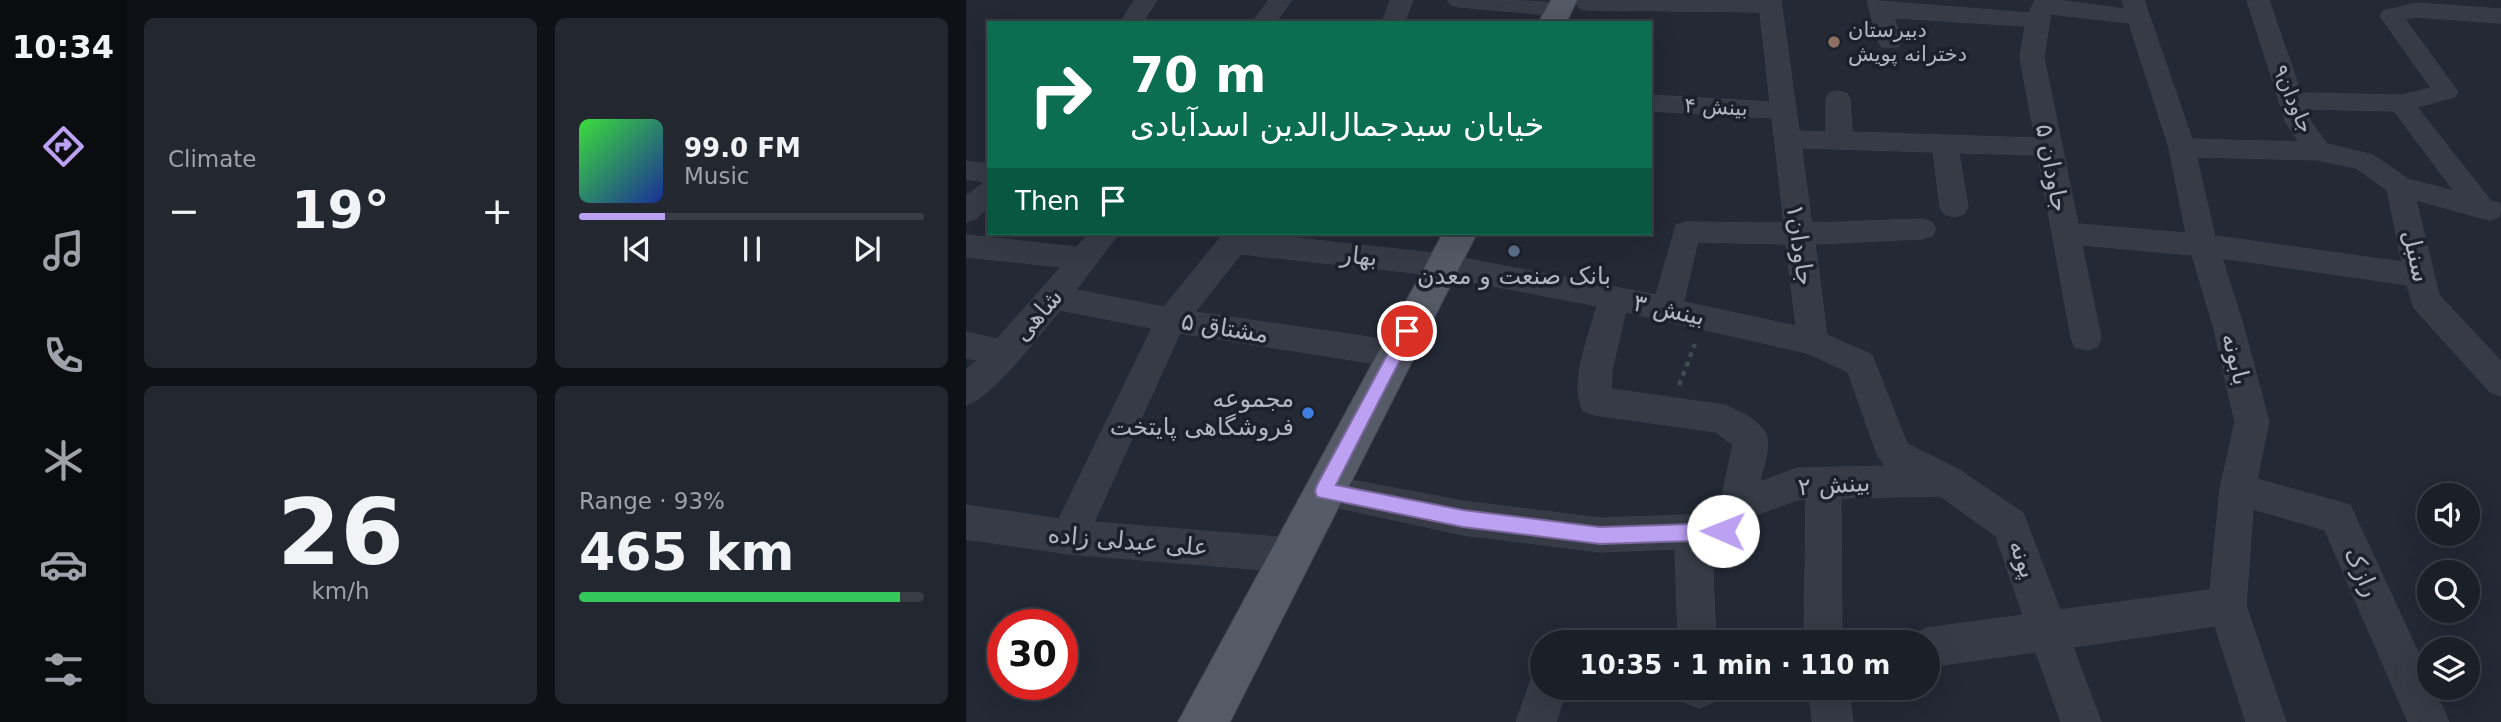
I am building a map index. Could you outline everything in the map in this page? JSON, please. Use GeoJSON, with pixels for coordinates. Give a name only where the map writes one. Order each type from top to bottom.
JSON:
{"type":"FeatureCollection","features":[{"type":"Feature","properties":{"kind":"main road"},"geometry":{"type":"LineString","coordinates":[[1203,722],[1451,249]]}},
{"type":"Feature","properties":{"kind":"street"},"geometry":{"type":"LineString","coordinates":[[1132,21],[1146,0]]}},
{"type":"Feature","properties":{"kind":"street"},"geometry":{"type":"LineString","coordinates":[[1265,21],[1281,0]]}},
{"type":"Feature","properties":{"kind":"street"},"geometry":{"type":"LineString","coordinates":[[1394,21],[1402,0]]}},
{"type":"Feature","properties":{"kind":"street"},"geometry":{"type":"LineString","coordinates":[[1459,0],[1571,10],[1664,3],[1770,3]]}},
{"type":"Feature","properties":{"kind":"street","name":"جاودان۹"},"geometry":{"type":"LineString","coordinates":[[2258,0],[2299,123],[2318,150],[2364,162],[2399,186]]}},
{"type":"Feature","properties":{"kind":"street","name":"جاودان۱"},"geometry":{"type":"LineString","coordinates":[[1770,3],[1813,342]]}},
{"type":"Feature","properties":{"kind":"street"},"geometry":{"type":"LineString","coordinates":[[1890,42],[1879,5],[2135,8]]}},
{"type":"Feature","properties":{"kind":"street","name":"بابونه"},"geometry":{"type":"LineString","coordinates":[[2135,8],[2182,148],[2203,245],[2228,325],[2252,422],[2237,489],[2227,606],[2266,722]]}},
{"type":"Feature","properties":{"kind":"street","name":"جاودان ۵"},"geometry":{"type":"LineString","coordinates":[[2042,9],[2032,58],[2047,147],[2086,338]]}},
{"type":"Feature","properties":{"kind":"street"},"geometry":{"type":"LineString","coordinates":[[2291,101],[2401,103],[2446,92],[2391,16],[2416,10],[2501,16]]}},
{"type":"Feature","properties":{"kind":"street"},"geometry":{"type":"LineString","coordinates":[[1839,99],[1839,141]]}},
{"type":"Feature","properties":{"kind":"street","name":"بینش ۴"},"geometry":{"type":"LineString","coordinates":[[1652,103],[1784,125],[1839,141],[2047,147]]}},
{"type":"Feature","properties":{"kind":"street"},"geometry":{"type":"LineString","coordinates":[[2401,103],[2491,210]]}},
{"type":"Feature","properties":{"kind":"street"},"geometry":{"type":"LineString","coordinates":[[1945,144],[1954,207]]}},
{"type":"Feature","properties":{"kind":"street"},"geometry":{"type":"LineString","coordinates":[[2182,148],[2318,150]]}},
{"type":"Feature","properties":{"kind":"street"},"geometry":{"type":"LineString","coordinates":[[966,170],[987,173]]}},
{"type":"Feature","properties":{"kind":"street"},"geometry":{"type":"LineString","coordinates":[[2399,186],[2491,210]]}},
{"type":"Feature","properties":{"kind":"street","name":"سنبل"},"geometry":{"type":"LineString","coordinates":[[2399,186],[2426,300],[2501,383]]}},
{"type":"Feature","properties":{"kind":"street"},"geometry":{"type":"LineString","coordinates":[[966,212],[987,192]]}},
{"type":"Feature","properties":{"kind":"street"},"geometry":{"type":"LineString","coordinates":[[1667,310],[1686,232],[1798,234],[1922,229]]}},
{"type":"Feature","properties":{"kind":"street"},"geometry":{"type":"LineString","coordinates":[[2065,233],[2203,245],[2420,276]]}},
{"type":"Feature","properties":{"kind":"street","name":"شاهی"},"geometry":{"type":"LineString","coordinates":[[966,391],[1005,353],[1055,297],[1103,235]]}},
{"type":"Feature","properties":{"kind":"street"},"geometry":{"type":"LineString","coordinates":[[1069,537],[1171,320],[1236,238]]}},
{"type":"Feature","properties":{"kind":"street","name":"بهار"},"geometry":{"type":"LineString","coordinates":[[1236,238],[1451,249]]}},
{"type":"Feature","properties":{"kind":"street"},"geometry":{"type":"LineString","coordinates":[[966,246],[1084,259]]}},
{"type":"Feature","properties":{"kind":"street","name":"بینش ۳"},"geometry":{"type":"LineString","coordinates":[[1451,249],[1614,298],[1813,342]]}},
{"type":"Feature","properties":{"kind":"street","name":"مشتاق ۵"},"geometry":{"type":"LineString","coordinates":[[1055,297],[1171,320],[1396,354]]}},
{"type":"Feature","properties":{"kind":"street"},"geometry":{"type":"LineString","coordinates":[[1614,298],[1596,370],[1595,401],[1724,419],[1751,439],[1738,506]]}},
{"type":"Feature","properties":{"kind":"street","name":"پونه"},"geometry":{"type":"LineString","coordinates":[[1813,342],[1860,364],[1894,454],[1945,480],[2010,525],[2081,722]]}},
{"type":"Feature","properties":{"kind":"street"},"geometry":{"type":"LineString","coordinates":[[966,345],[1005,353]]}},
{"type":"Feature","properties":{"kind":"street","name":"بینش ۲"},"geometry":{"type":"LineString","coordinates":[[1324,491],[1463,519],[1600,535],[1723,531],[1738,506],[1797,484],[1945,480]]}},
{"type":"Feature","properties":{"kind":"street"},"geometry":{"type":"LineString","coordinates":[[1823,630],[1824,484]]}},
{"type":"Feature","properties":{"kind":"street","name":"رازک"},"geometry":{"type":"LineString","coordinates":[[2237,489],[2337,517],[2429,722]]}},
{"type":"Feature","properties":{"kind":"street","name":"علی عبدلی زاده"},"geometry":{"type":"LineString","coordinates":[[966,522],[1069,537],[1290,555]]}},
{"type":"Feature","properties":{"kind":"street"},"geometry":{"type":"LineString","coordinates":[[1693,531],[1696,630]]}},
{"type":"Feature","properties":{"kind":"street"},"geometry":{"type":"LineString","coordinates":[[1940,646],[2227,606]]}},
{"type":"Feature","properties":{"kind":"street"},"geometry":{"type":"LineString","coordinates":[[1536,722],[1543,700]]}},
{"type":"Feature","properties":{"kind":"street"},"geometry":{"type":"LineString","coordinates":[[1830,700],[1833,722]]}},
{"type":"Feature","properties":{"kind":"path"},"geometry":{"type":"LineString","coordinates":[[1668,412],[1705,318]]}},
{"type":"Feature","properties":{"kind":"place","name":"دبیرستان دخترانه پویش"},"geometry":{"type":"Point","coordinates":[1834,42]}},
{"type":"Feature","properties":{"kind":"place","name":"بانک صنعت و معدن"},"geometry":{"type":"Point","coordinates":[1514,251]}},
{"type":"Feature","properties":{"kind":"place","name":"مجموعه فروشگاهی پایتخت"},"geometry":{"type":"Point","coordinates":[1308,413]}},
{"type":"Feature","properties":{"kind":"route"},"geometry":{"type":"LineString","coordinates":[[1407,331],[1324,491],[1463,519],[1600,535],[1723,531]]}}]}
